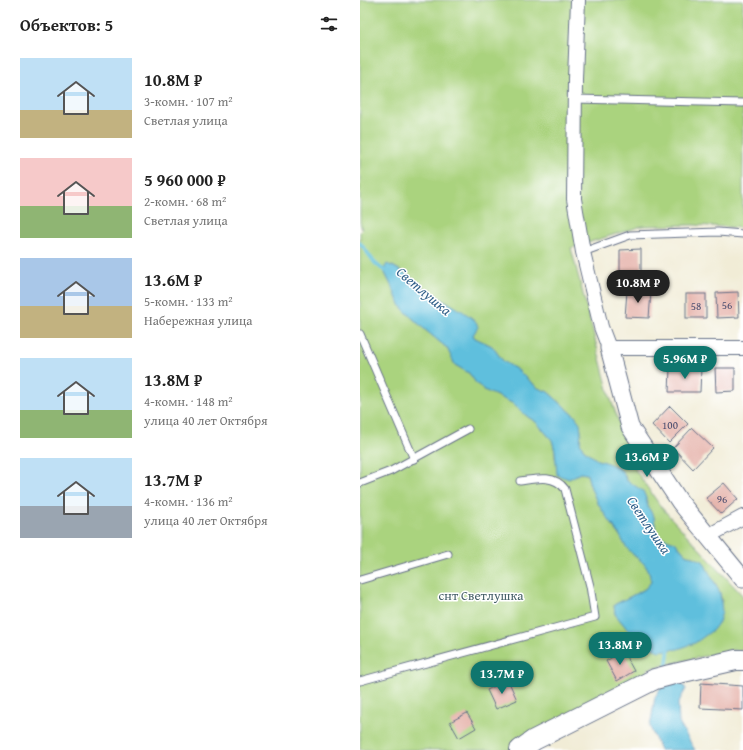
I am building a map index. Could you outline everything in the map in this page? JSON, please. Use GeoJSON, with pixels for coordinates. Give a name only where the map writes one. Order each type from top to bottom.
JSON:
{"type":"FeatureCollection","features":[{"type":"Feature","properties":{"kind":"main road"},"geometry":{"type":"LineString","coordinates":[[531,747],[663,677],[736,660],[743,660]]}},
{"type":"Feature","properties":{"kind":"street"},"geometry":{"type":"LineString","coordinates":[[578,0],[575,79],[574,199],[583,252],[601,327],[609,348],[630,427],[680,502],[743,579]]}},
{"type":"Feature","properties":{"kind":"street"},"geometry":{"type":"LineString","coordinates":[[609,348],[743,348]]}},
{"type":"Feature","properties":{"kind":"street"},"geometry":{"type":"LineString","coordinates":[[708,536],[743,517]]}},
{"type":"Feature","properties":{"kind":"lane"},"geometry":{"type":"LineString","coordinates":[[576,99],[743,103]]}},
{"type":"Feature","properties":{"kind":"lane"},"geometry":{"type":"LineString","coordinates":[[583,252],[630,236],[718,232],[743,234]]}},
{"type":"Feature","properties":{"kind":"lane"},"geometry":{"type":"LineString","coordinates":[[360,334],[414,459]]}},
{"type":"Feature","properties":{"kind":"lane"},"geometry":{"type":"LineString","coordinates":[[360,483],[391,471],[468,429]]}},
{"type":"Feature","properties":{"kind":"lane"},"geometry":{"type":"LineString","coordinates":[[360,681],[595,617],[590,586],[565,489],[561,484],[546,478],[520,481]]}},
{"type":"Feature","properties":{"kind":"lane"},"geometry":{"type":"LineString","coordinates":[[360,580],[448,554]]}},
{"type":"Feature","properties":{"kind":"green space","name":"снт Светлушка"},"geometry":{"type":"Polygon","coordinates":[[[360,0],[743,0],[743,228],[693,225],[642,226],[571,248],[610,397],[636,471],[661,507],[743,596],[743,650],[732,650],[647,669],[649,674],[518,750],[360,750],[360,232],[362,230],[360,222],[360,0]],[[391,265],[385,273],[403,309],[447,348],[455,365],[469,373],[476,383],[484,390],[512,403],[536,422],[552,440],[555,458],[569,479],[580,473],[587,474],[592,491],[602,511],[631,552],[645,565],[650,575],[651,582],[645,589],[614,605],[615,614],[637,641],[722,602],[716,584],[697,558],[685,554],[675,542],[660,537],[656,533],[654,517],[648,507],[646,498],[626,479],[625,475],[605,462],[597,460],[583,449],[580,442],[581,431],[575,416],[548,392],[538,388],[519,371],[503,361],[492,346],[475,338],[455,308],[448,302],[439,298],[405,273],[391,265]]]}},
{"type":"Feature","properties":{"kind":"water"},"geometry":{"type":"Polygon","coordinates":[[[387,264],[401,271],[432,294],[474,319],[478,327],[473,335],[475,338],[492,346],[503,361],[519,371],[538,388],[548,392],[575,416],[580,423],[580,442],[583,449],[597,460],[617,467],[623,472],[626,480],[643,491],[648,507],[654,517],[656,534],[660,537],[675,542],[685,554],[703,561],[720,593],[722,612],[719,622],[713,630],[695,643],[678,649],[659,651],[637,641],[615,614],[614,605],[645,589],[651,582],[649,574],[647,568],[625,545],[602,511],[592,491],[587,474],[580,473],[569,479],[557,475],[555,451],[552,440],[536,422],[512,403],[484,390],[476,383],[469,373],[455,365],[447,348],[403,309],[385,273],[385,267],[387,264]]]}},
{"type":"Feature","properties":{"kind":"water"},"geometry":{"type":"Polygon","coordinates":[[[669,681],[682,683],[686,689],[678,703],[679,723],[695,750],[660,750],[650,727],[655,697],[664,682],[669,681]]]}},
{"type":"Feature","properties":{"kind":"building"},"geometry":{"type":"Polygon","coordinates":[[[641,249],[641,276],[620,276],[620,250],[641,249]]]}},
{"type":"Feature","properties":{"kind":"building"},"geometry":{"type":"Polygon","coordinates":[[[627,291],[651,292],[649,318],[625,317],[627,291]]]}},
{"type":"Feature","properties":{"kind":"building"},"geometry":{"type":"Polygon","coordinates":[[[738,292],[739,317],[717,318],[716,293],[738,292]]]}},
{"type":"Feature","properties":{"kind":"building"},"geometry":{"type":"Polygon","coordinates":[[[686,294],[706,294],[706,318],[686,318],[686,294]]]}},
{"type":"Feature","properties":{"kind":"building"},"geometry":{"type":"Polygon","coordinates":[[[670,368],[701,368],[700,392],[669,392],[670,368]]]}},
{"type":"Feature","properties":{"kind":"building"},"geometry":{"type":"Polygon","coordinates":[[[715,368],[735,368],[735,391],[716,392],[715,368]]]}},
{"type":"Feature","properties":{"kind":"building"},"geometry":{"type":"Polygon","coordinates":[[[670,406],[688,424],[669,443],[652,425],[670,406]]]}},
{"type":"Feature","properties":{"kind":"building"},"geometry":{"type":"Polygon","coordinates":[[[692,428],[713,448],[693,469],[673,448],[692,428]]]}},
{"type":"Feature","properties":{"kind":"building"},"geometry":{"type":"Polygon","coordinates":[[[724,483],[738,499],[721,514],[706,498],[724,483]]]}},
{"type":"Feature","properties":{"kind":"building"},"geometry":{"type":"Polygon","coordinates":[[[623,651],[634,671],[617,681],[606,661],[623,651]]]}},
{"type":"Feature","properties":{"kind":"building"},"geometry":{"type":"Polygon","coordinates":[[[508,680],[517,700],[496,709],[487,690],[508,680]]]}},
{"type":"Feature","properties":{"kind":"building"},"geometry":{"type":"Polygon","coordinates":[[[701,683],[743,686],[743,710],[700,708],[701,683]]]}},
{"type":"Feature","properties":{"kind":"building"},"geometry":{"type":"Polygon","coordinates":[[[467,713],[476,728],[459,738],[450,722],[467,713]]]}},
{"type":"Feature","properties":{"kind":"waterway","name":"Светлушка"},"geometry":{"type":"LineString","coordinates":[[360,243],[375,263],[389,273]]}},
{"type":"Feature","properties":{"kind":"waterway","name":"Светлушка"},"geometry":{"type":"LineString","coordinates":[[666,670],[669,646]]}}]}
